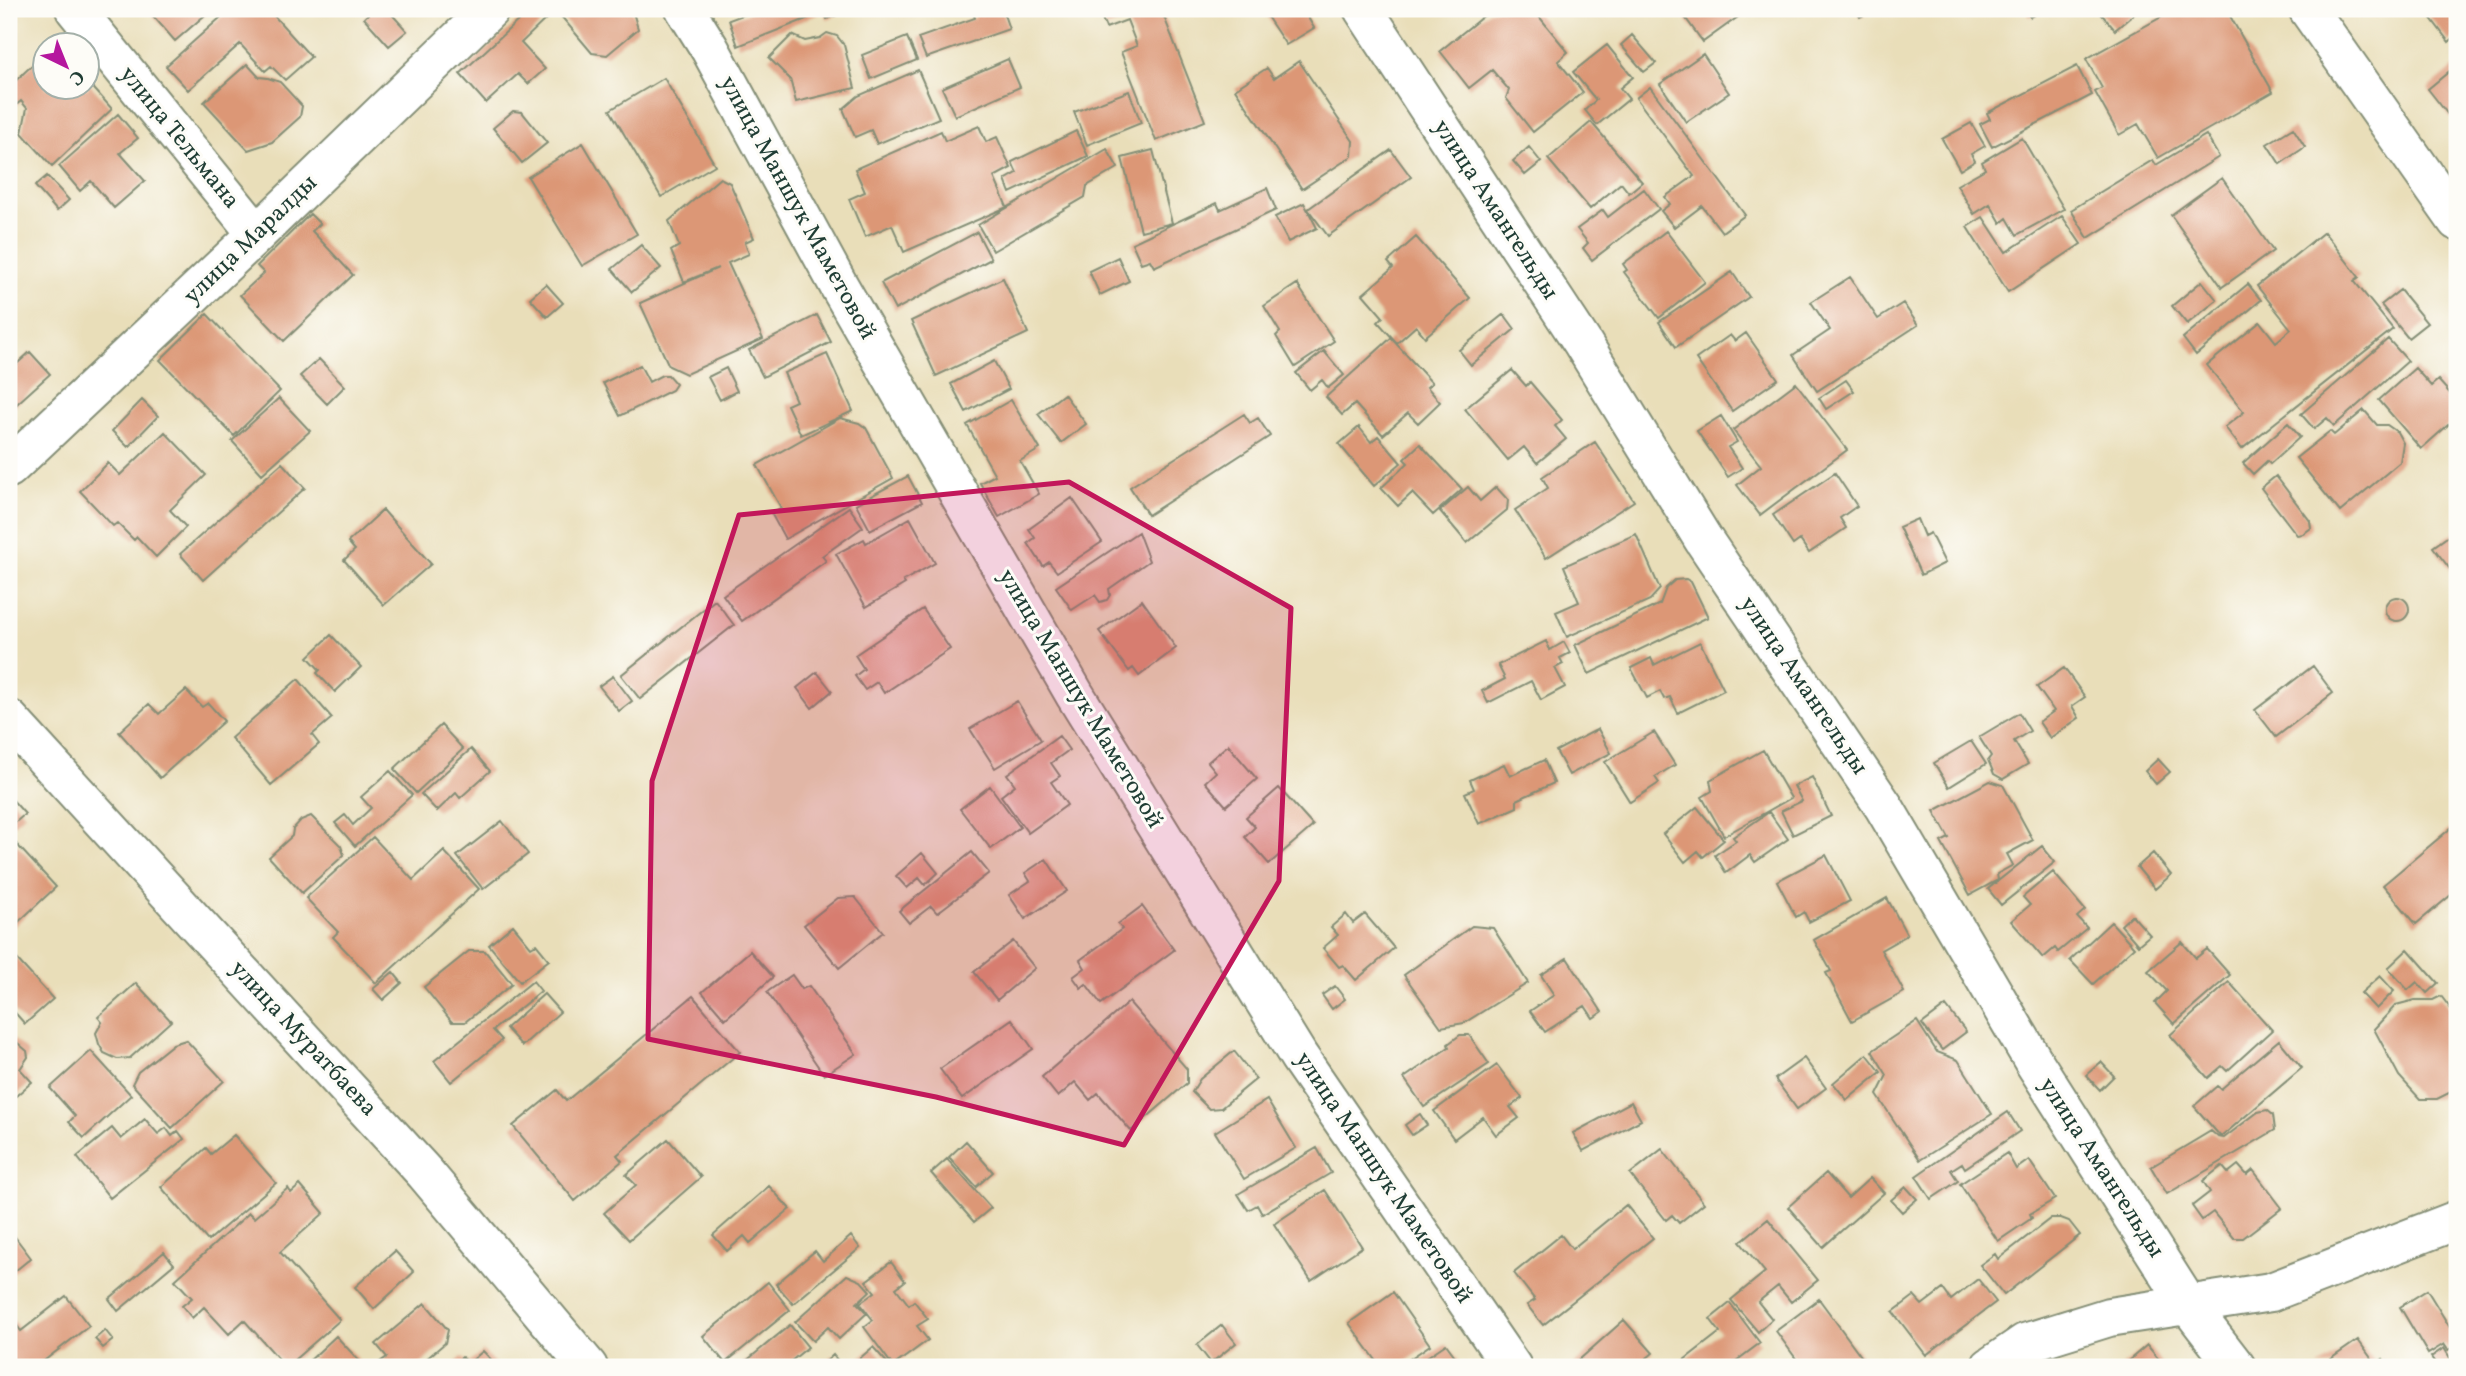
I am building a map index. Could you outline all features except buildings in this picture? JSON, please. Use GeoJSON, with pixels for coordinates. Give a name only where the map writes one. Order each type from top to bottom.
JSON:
{"type":"FeatureCollection","features":[{"type":"Feature","properties":{"kind":"street","name":"улица Тельмана"},"geometry":{"type":"LineString","coordinates":[[75,9],[257,234]]}},
{"type":"Feature","properties":{"kind":"street","name":"улица Маралды"},"geometry":{"type":"LineString","coordinates":[[9,468],[490,9]]}},
{"type":"Feature","properties":{"kind":"street","name":"улица Маншук Маметовой"},"geometry":{"type":"LineString","coordinates":[[685,9],[710,49],[839,285],[1075,695],[1299,1057],[1512,1367]]}},
{"type":"Feature","properties":{"kind":"street","name":"улица Амангельды"},"geometry":{"type":"LineString","coordinates":[[1363,9],[1582,342],[1703,539],[1884,807],[2034,1062],[2189,1306],[2236,1367]]}},
{"type":"Feature","properties":{"kind":"street"},"geometry":{"type":"LineString","coordinates":[[2308,9],[2457,221]]}},
{"type":"Feature","properties":{"kind":"street","name":"улица Муратбаева"},"geometry":{"type":"LineString","coordinates":[[9,719],[425,1173],[588,1367]]}},
{"type":"Feature","properties":{"kind":"street"},"geometry":{"type":"LineString","coordinates":[[1990,1367],[2025,1343],[2036,1339],[2109,1317],[2271,1292],[2457,1220]]}},
{"type":"Feature","properties":{"kind":"highlighted area"},"geometry":{"type":"Polygon","coordinates":[[[1069,482],[1291,608],[1279,881],[1124,1145],[936,1097],[648,1039],[652,781],[739,515],[1069,482]]]}}]}
